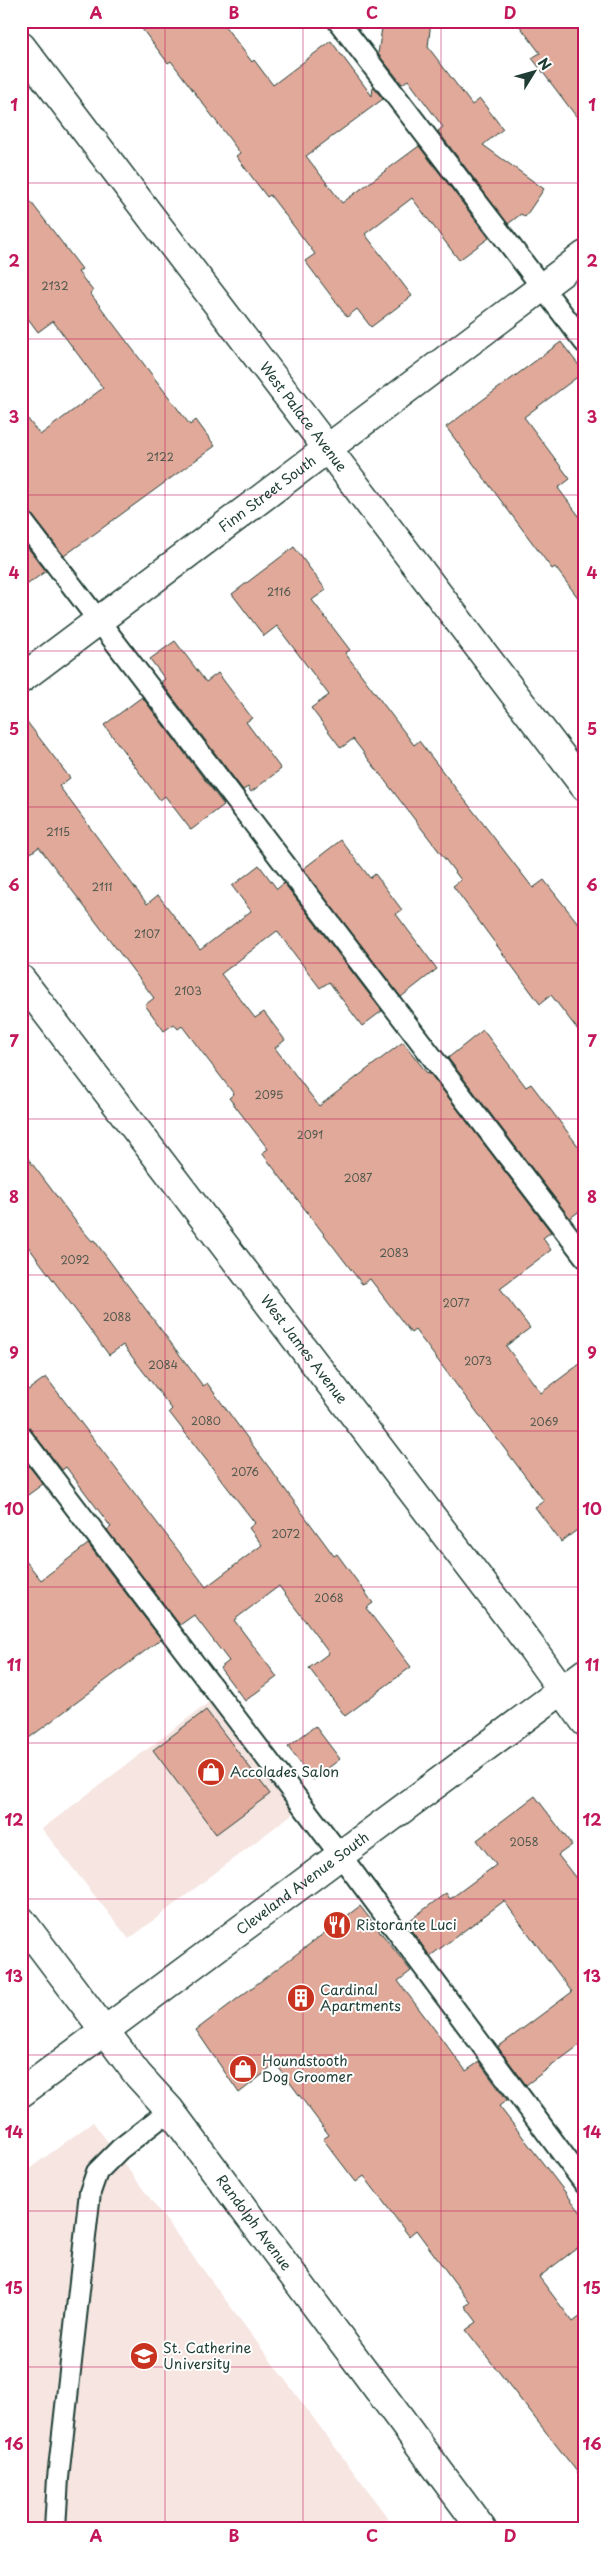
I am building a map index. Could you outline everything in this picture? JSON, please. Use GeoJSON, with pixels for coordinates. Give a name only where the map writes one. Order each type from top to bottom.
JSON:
{"type":"FeatureCollection","features":[{"type":"Feature","properties":{"kind":"street","name":"West Palace Avenue"},"geometry":{"type":"LineString","coordinates":[[21,46],[585,787]]}},
{"type":"Feature","properties":{"kind":"street","name":"Finn Street South"},"geometry":{"type":"LineString","coordinates":[[21,678],[585,255]]}},
{"type":"Feature","properties":{"kind":"street","name":"West James Avenue"},"geometry":{"type":"LineString","coordinates":[[21,979],[585,1722]]}},
{"type":"Feature","properties":{"kind":"street","name":"Cleveland Avenue South"},"geometry":{"type":"LineString","coordinates":[[21,2093],[585,1673]]}},
{"type":"Feature","properties":{"kind":"street","name":"Randolph Avenue"},"geometry":{"type":"LineString","coordinates":[[21,1920],[138,2074],[170,2110],[482,2529]]}},
{"type":"Feature","properties":{"kind":"lane"},"geometry":{"type":"LineString","coordinates":[[338,21],[585,343]]}},
{"type":"Feature","properties":{"kind":"lane"},"geometry":{"type":"LineString","coordinates":[[21,519],[585,1257]]}},
{"type":"Feature","properties":{"kind":"lane"},"geometry":{"type":"LineString","coordinates":[[21,1436],[341,1856],[585,2184]]}},
{"type":"Feature","properties":{"kind":"lane"},"geometry":{"type":"LineString","coordinates":[[56,2529],[58,2478],[90,2192],[96,2172],[120,2149],[170,2110]]}},
{"type":"Feature","properties":{"kind":"shaded area"},"geometry":{"type":"Polygon","coordinates":[[[212,1700],[296,1811],[129,1939],[42,1829],[212,1700]]]}},
{"type":"Feature","properties":{"kind":"shaded area","name":"St. Catherine University"},"geometry":{"type":"Polygon","coordinates":[[[93,2122],[396,2529],[21,2529],[21,2175],[93,2122]]]}},
{"type":"Feature","properties":{"kind":"building"},"geometry":{"type":"Polygon","coordinates":[[[136,21],[221,21],[252,62],[254,60],[273,85],[331,41],[372,96],[373,87],[383,99],[306,156],[342,203],[419,146],[489,238],[459,260],[412,198],[365,234],[412,296],[371,327],[357,309],[347,317],[305,261],[315,254],[270,195],[267,197],[236,156],[240,153],[171,61],[168,63],[136,21]]]}},
{"type":"Feature","properties":{"kind":"building"},"geometry":{"type":"Polygon","coordinates":[[[383,21],[431,21],[428,47],[472,105],[480,99],[503,129],[483,145],[544,189],[525,217],[521,214],[508,224],[438,131],[443,127],[408,80],[402,84],[378,54],[383,21]]]}},
{"type":"Feature","properties":{"kind":"building"},"geometry":{"type":"Polygon","coordinates":[[[516,21],[585,21],[585,128],[532,58],[540,53],[516,21]]]}},
{"type":"Feature","properties":{"kind":"building"},"geometry":{"type":"Polygon","coordinates":[[[21,189],[82,269],[78,272],[93,291],[90,293],[190,425],[196,420],[215,446],[64,556],[30,512],[21,507],[21,410],[40,435],[103,388],[53,321],[38,332],[21,309],[21,189]]]}},
{"type":"Feature","properties":{"kind":"building"},"geometry":{"type":"Polygon","coordinates":[[[561,342],[584,372],[524,417],[570,479],[558,488],[585,524],[585,607],[555,567],[552,569],[446,427],[561,342]]]}},
{"type":"Feature","properties":{"kind":"building"},"geometry":{"type":"Polygon","coordinates":[[[21,539],[46,571],[21,589],[21,539]]]}},
{"type":"Feature","properties":{"kind":"building"},"geometry":{"type":"Polygon","coordinates":[[[294,547],[326,590],[312,600],[350,650],[345,653],[414,745],[419,741],[533,888],[544,880],[585,932],[585,1039],[551,995],[540,1004],[453,886],[461,880],[353,739],[341,748],[311,708],[329,695],[277,626],[264,636],[232,594],[294,547]]]}},
{"type":"Feature","properties":{"kind":"building"},"geometry":{"type":"Polygon","coordinates":[[[175,641],[206,682],[218,673],[252,718],[246,722],[281,769],[251,792],[248,787],[243,790],[161,682],[165,679],[150,659],[175,641]]]}},
{"type":"Feature","properties":{"kind":"building"},"geometry":{"type":"Polygon","coordinates":[[[142,697],[224,805],[191,830],[165,796],[160,800],[104,725],[142,697]]]}},
{"type":"Feature","properties":{"kind":"building"},"geometry":{"type":"Polygon","coordinates":[[[21,714],[70,778],[59,786],[147,904],[158,895],[200,950],[251,911],[232,886],[259,865],[277,889],[284,883],[382,1011],[362,1026],[329,982],[320,988],[277,931],[221,974],[255,1018],[264,1012],[285,1040],[275,1048],[319,1106],[403,1042],[427,1073],[429,1072],[551,1232],[543,1238],[551,1250],[500,1288],[530,1328],[506,1346],[541,1393],[585,1360],[585,1524],[561,1542],[535,1507],[544,1501],[415,1330],[411,1333],[370,1279],[362,1284],[262,1153],[268,1149],[229,1098],[234,1094],[182,1026],[178,1029],[174,1024],[164,1031],[145,1005],[154,998],[39,847],[21,860],[21,714]]]}},
{"type":"Feature","properties":{"kind":"building"},"geometry":{"type":"Polygon","coordinates":[[[341,840],[370,878],[375,874],[402,910],[396,914],[437,969],[401,997],[303,869],[341,840]]]}},
{"type":"Feature","properties":{"kind":"building"},"geometry":{"type":"Polygon","coordinates":[[[483,1030],[526,1087],[531,1084],[585,1155],[585,1207],[570,1218],[448,1058],[483,1030]]]}},
{"type":"Feature","properties":{"kind":"building"},"geometry":{"type":"Polygon","coordinates":[[[21,1149],[79,1226],[92,1241],[94,1240],[203,1386],[207,1383],[334,1556],[337,1554],[373,1603],[366,1608],[411,1667],[345,1716],[309,1668],[329,1653],[279,1586],[234,1620],[277,1677],[245,1701],[220,1668],[229,1661],[194,1615],[180,1625],[107,1530],[111,1527],[66,1467],[62,1470],[30,1429],[21,1424],[21,1395],[46,1377],[206,1587],[262,1545],[249,1528],[255,1523],[169,1412],[172,1409],[123,1345],[109,1355],[21,1237],[21,1149]]]}},
{"type":"Feature","properties":{"kind":"building"},"geometry":{"type":"Polygon","coordinates":[[[21,1456],[43,1484],[21,1500],[21,1456]]]}},
{"type":"Feature","properties":{"kind":"building"},"geometry":{"type":"Polygon","coordinates":[[[88,1544],[161,1639],[21,1744],[21,1555],[41,1580],[88,1544]]]}},
{"type":"Feature","properties":{"kind":"building","name":"Accolades Salon"},"geometry":{"type":"Polygon","coordinates":[[[206,1710],[270,1794],[216,1834],[153,1750],[206,1710]]]}},
{"type":"Feature","properties":{"kind":"building"},"geometry":{"type":"Polygon","coordinates":[[[315,1726],[340,1759],[313,1780],[288,1747],[315,1726]]]}},
{"type":"Feature","properties":{"kind":"building"},"geometry":{"type":"Polygon","coordinates":[[[535,1796],[572,1845],[558,1855],[585,1890],[585,2041],[526,2085],[498,2047],[572,1992],[504,1901],[430,1956],[406,1923],[446,1893],[450,1899],[496,1865],[477,1840],[535,1796]]]}},
{"type":"Feature","properties":{"kind":"building"},"geometry":{"type":"Polygon","coordinates":[[[360,1906],[411,1971],[398,1981],[466,2071],[479,2062],[507,2100],[499,2106],[585,2218],[585,2242],[539,2277],[573,2322],[585,2313],[585,2482],[466,2330],[477,2322],[465,2306],[470,2303],[416,2230],[409,2236],[364,2176],[356,2182],[323,2139],[329,2135],[276,2064],[239,2093],[196,2030],[360,1906]]]}},
{"type":"Feature","properties":{"kind":"place","name":"Accolades Salon"},"geometry":{"type":"Point","coordinates":[211,1772]}},
{"type":"Feature","properties":{"kind":"place","name":"Ristorante Luci"},"geometry":{"type":"Point","coordinates":[337,1925]}},
{"type":"Feature","properties":{"kind":"place","name":"Cardinal Apartments"},"geometry":{"type":"Point","coordinates":[301,1998]}},
{"type":"Feature","properties":{"kind":"place","name":"Houndstooth Dog Groomer"},"geometry":{"type":"Point","coordinates":[243,2069]}},
{"type":"Feature","properties":{"kind":"place","name":"St. Catherine University"},"geometry":{"type":"Point","coordinates":[144,2356]}}]}
